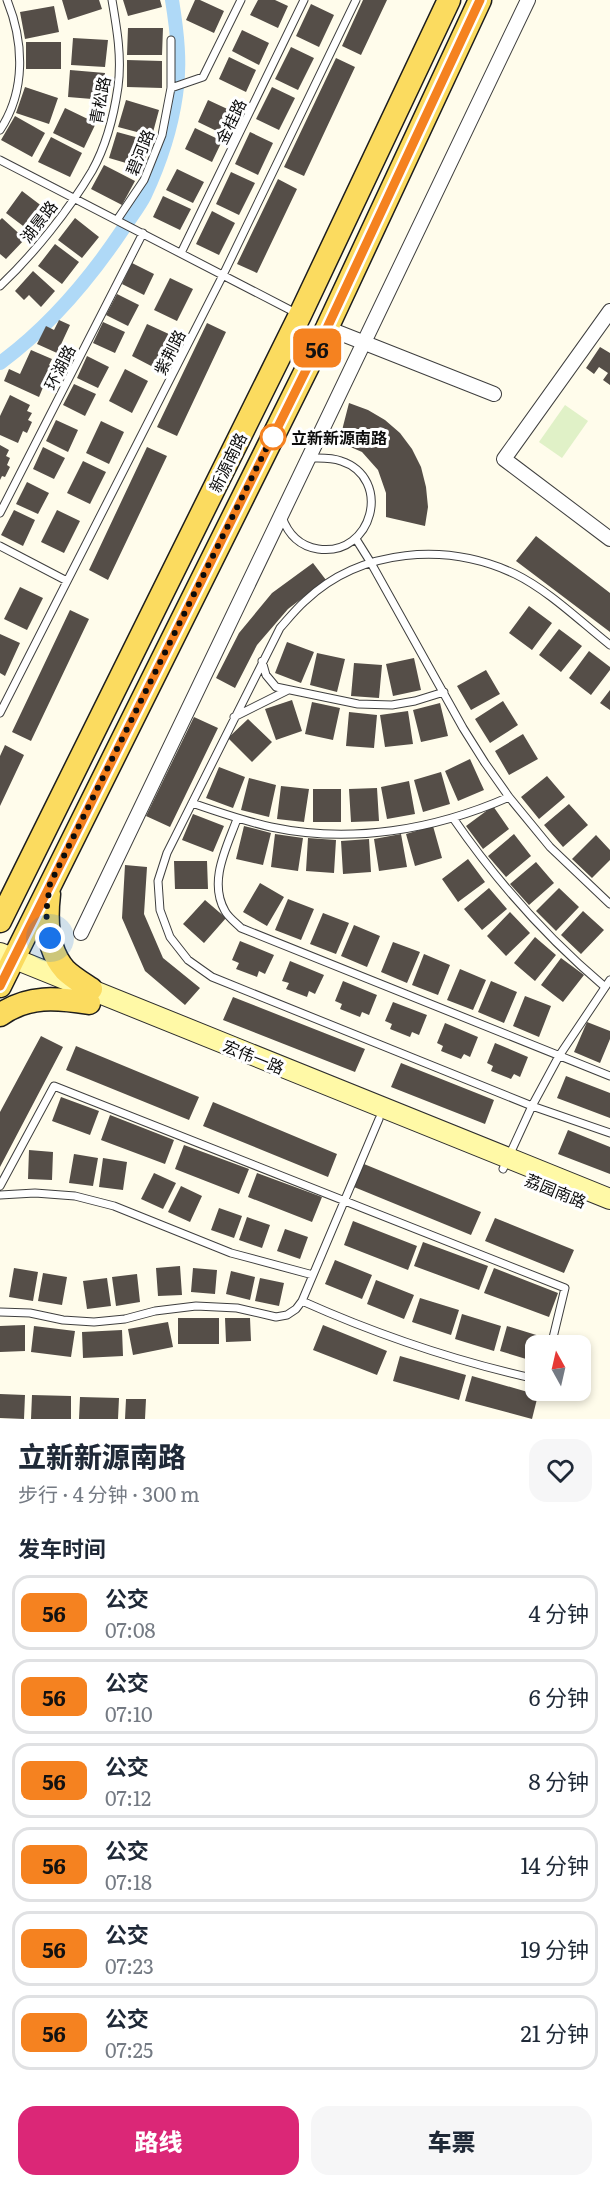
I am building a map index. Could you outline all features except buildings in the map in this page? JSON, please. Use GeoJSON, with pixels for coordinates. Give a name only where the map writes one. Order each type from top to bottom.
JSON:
{"type":"FeatureCollection","features":[{"type":"Feature","properties":{"kind":"main road","name":"新源南路"},"geometry":{"type":"LineString","coordinates":[[0,921],[300,315],[449,0]]}},
{"type":"Feature","properties":{"kind":"main road","name":"新源南路"},"geometry":{"type":"LineString","coordinates":[[4,967],[50,884],[327,328],[480,0]]}},
{"type":"Feature","properties":{"kind":"main road"},"geometry":{"type":"LineString","coordinates":[[0,909],[20,880]]}},
{"type":"Feature","properties":{"kind":"main road"},"geometry":{"type":"LineString","coordinates":[[50,884],[46,913],[55,956],[90,996]]}},
{"type":"Feature","properties":{"kind":"main road","name":"宏伟一路"},"geometry":{"type":"LineString","coordinates":[[4,967],[90,996],[506,1164]]}},
{"type":"Feature","properties":{"kind":"main road"},"geometry":{"type":"LineString","coordinates":[[0,1015],[9,1009],[36,999],[90,996]]}},
{"type":"Feature","properties":{"kind":"main road","name":"宏伟一路"},"geometry":{"type":"LineString","coordinates":[[90,996],[379,1119],[506,1164]]}},
{"type":"Feature","properties":{"kind":"main road","name":"荔园南路"},"geometry":{"type":"LineString","coordinates":[[506,1164],[610,1198]]}},
{"type":"Feature","properties":{"kind":"main road","name":"荔园南路"},"geometry":{"type":"LineString","coordinates":[[506,1164],[610,1211]]}},
{"type":"Feature","properties":{"kind":"street"},"geometry":{"type":"LineString","coordinates":[[81,933],[528,0]]}},
{"type":"Feature","properties":{"kind":"street"},"geometry":{"type":"LineString","coordinates":[[610,311],[504,459],[610,539]]}},
{"type":"Feature","properties":{"kind":"street"},"geometry":{"type":"LineString","coordinates":[[327,328],[494,394]]}},
{"type":"Feature","properties":{"kind":"lane"},"geometry":{"type":"LineString","coordinates":[[0,130],[14,100],[20,75],[20,50],[16,24],[7,0]]}},
{"type":"Feature","properties":{"kind":"lane","name":"青松路"},"geometry":{"type":"LineString","coordinates":[[73,198],[92,170],[109,129],[118,87],[119,43],[112,0]]}},
{"type":"Feature","properties":{"kind":"lane"},"geometry":{"type":"LineString","coordinates":[[171,88],[203,77],[241,0]]}},
{"type":"Feature","properties":{"kind":"lane","name":"金桂路"},"geometry":{"type":"LineString","coordinates":[[181,253],[304,0]]}},
{"type":"Feature","properties":{"kind":"lane","name":"紫荆路"},"geometry":{"type":"LineString","coordinates":[[0,712],[224,275],[356,0]]}},
{"type":"Feature","properties":{"kind":"lane","name":"碧河路"},"geometry":{"type":"LineString","coordinates":[[117,220],[144,180],[162,135],[171,88],[171,40]]}},
{"type":"Feature","properties":{"kind":"lane"},"geometry":{"type":"LineString","coordinates":[[0,160],[300,315]]}},
{"type":"Feature","properties":{"kind":"lane","name":"湖景路"},"geometry":{"type":"LineString","coordinates":[[0,286],[43,239],[73,198]]}},
{"type":"Feature","properties":{"kind":"lane","name":"环湖路"},"geometry":{"type":"LineString","coordinates":[[0,513],[143,233]]}},
{"type":"Feature","properties":{"kind":"lane"},"geometry":{"type":"LineString","coordinates":[[281,515],[286,529],[297,540],[311,548],[327,550],[342,547],[356,539],[366,527],[371,512],[371,496],[366,482],[356,470],[343,461],[308,458]]}},
{"type":"Feature","properties":{"kind":"lane"},"geometry":{"type":"LineString","coordinates":[[356,539],[469,737],[508,797],[550,847],[610,904]]}},
{"type":"Feature","properties":{"kind":"lane"},"geometry":{"type":"LineString","coordinates":[[0,546],[67,581]]}},
{"type":"Feature","properties":{"kind":"lane"},"geometry":{"type":"LineString","coordinates":[[610,645],[516,575],[482,561],[445,554],[408,555],[371,563],[337,578],[306,600],[280,628],[167,853],[158,881],[159,910],[170,937],[188,960],[212,977],[532,1106],[610,1133]]}},
{"type":"Feature","properties":{"kind":"lane"},"geometry":{"type":"LineString","coordinates":[[262,661],[266,675],[276,687],[358,704],[392,705],[444,692]]}},
{"type":"Feature","properties":{"kind":"lane"},"geometry":{"type":"LineString","coordinates":[[234,717],[288,690]]}},
{"type":"Feature","properties":{"kind":"lane"},"geometry":{"type":"LineString","coordinates":[[192,803],[237,819],[273,828],[309,833],[345,834],[400,830],[453,818],[508,797]]}},
{"type":"Feature","properties":{"kind":"lane"},"geometry":{"type":"LineString","coordinates":[[453,818],[522,908],[575,962],[604,987]]}},
{"type":"Feature","properties":{"kind":"lane"},"geometry":{"type":"LineString","coordinates":[[237,819],[219,866],[217,889],[225,911],[241,928],[610,1076]]}},
{"type":"Feature","properties":{"kind":"lane"},"geometry":{"type":"LineString","coordinates":[[506,1164],[532,1106],[559,1056],[610,980]]}},
{"type":"Feature","properties":{"kind":"lane"},"geometry":{"type":"LineString","coordinates":[[0,1186],[54,1086],[565,1288],[554,1335]]}},
{"type":"Feature","properties":{"kind":"lane"},"geometry":{"type":"LineString","coordinates":[[0,1312],[30,1313],[63,1320],[94,1322],[125,1319],[155,1311],[196,1306],[237,1308],[276,1317],[287,1315],[296,1310],[302,1301],[379,1119]]}},
{"type":"Feature","properties":{"kind":"lane"},"geometry":{"type":"LineString","coordinates":[[0,1195],[35,1193],[75,1196],[114,1206],[231,1253],[313,1275]]}},
{"type":"Feature","properties":{"kind":"lane"},"geometry":{"type":"LineString","coordinates":[[302,1301],[420,1348],[525,1376]]}},
{"type":"Feature","properties":{"kind":"green space"},"geometry":{"type":"Polygon","coordinates":[[[565,405],[588,421],[562,458],[539,442],[565,405]]]}},
{"type":"Feature","properties":{"kind":"waterway"},"geometry":{"type":"LineString","coordinates":[[0,363],[35,334],[67,302],[110,248],[145,195],[164,146],[176,95],[178,48],[172,0]]}},
{"type":"Feature","properties":{"kind":"bus line","name":"56"},"geometry":{"type":"LineString","coordinates":[[0,986],[327,328],[480,0]]}},
{"type":"Feature","properties":{"kind":"place","name":"立新新源南路"},"geometry":{"type":"Point","coordinates":[273,437]}},
{"type":"Feature","properties":{"kind":"route"},"geometry":{"type":"LineString","coordinates":[[50,938],[46,913],[50,884],[273,435],[273,437]]}}]}
